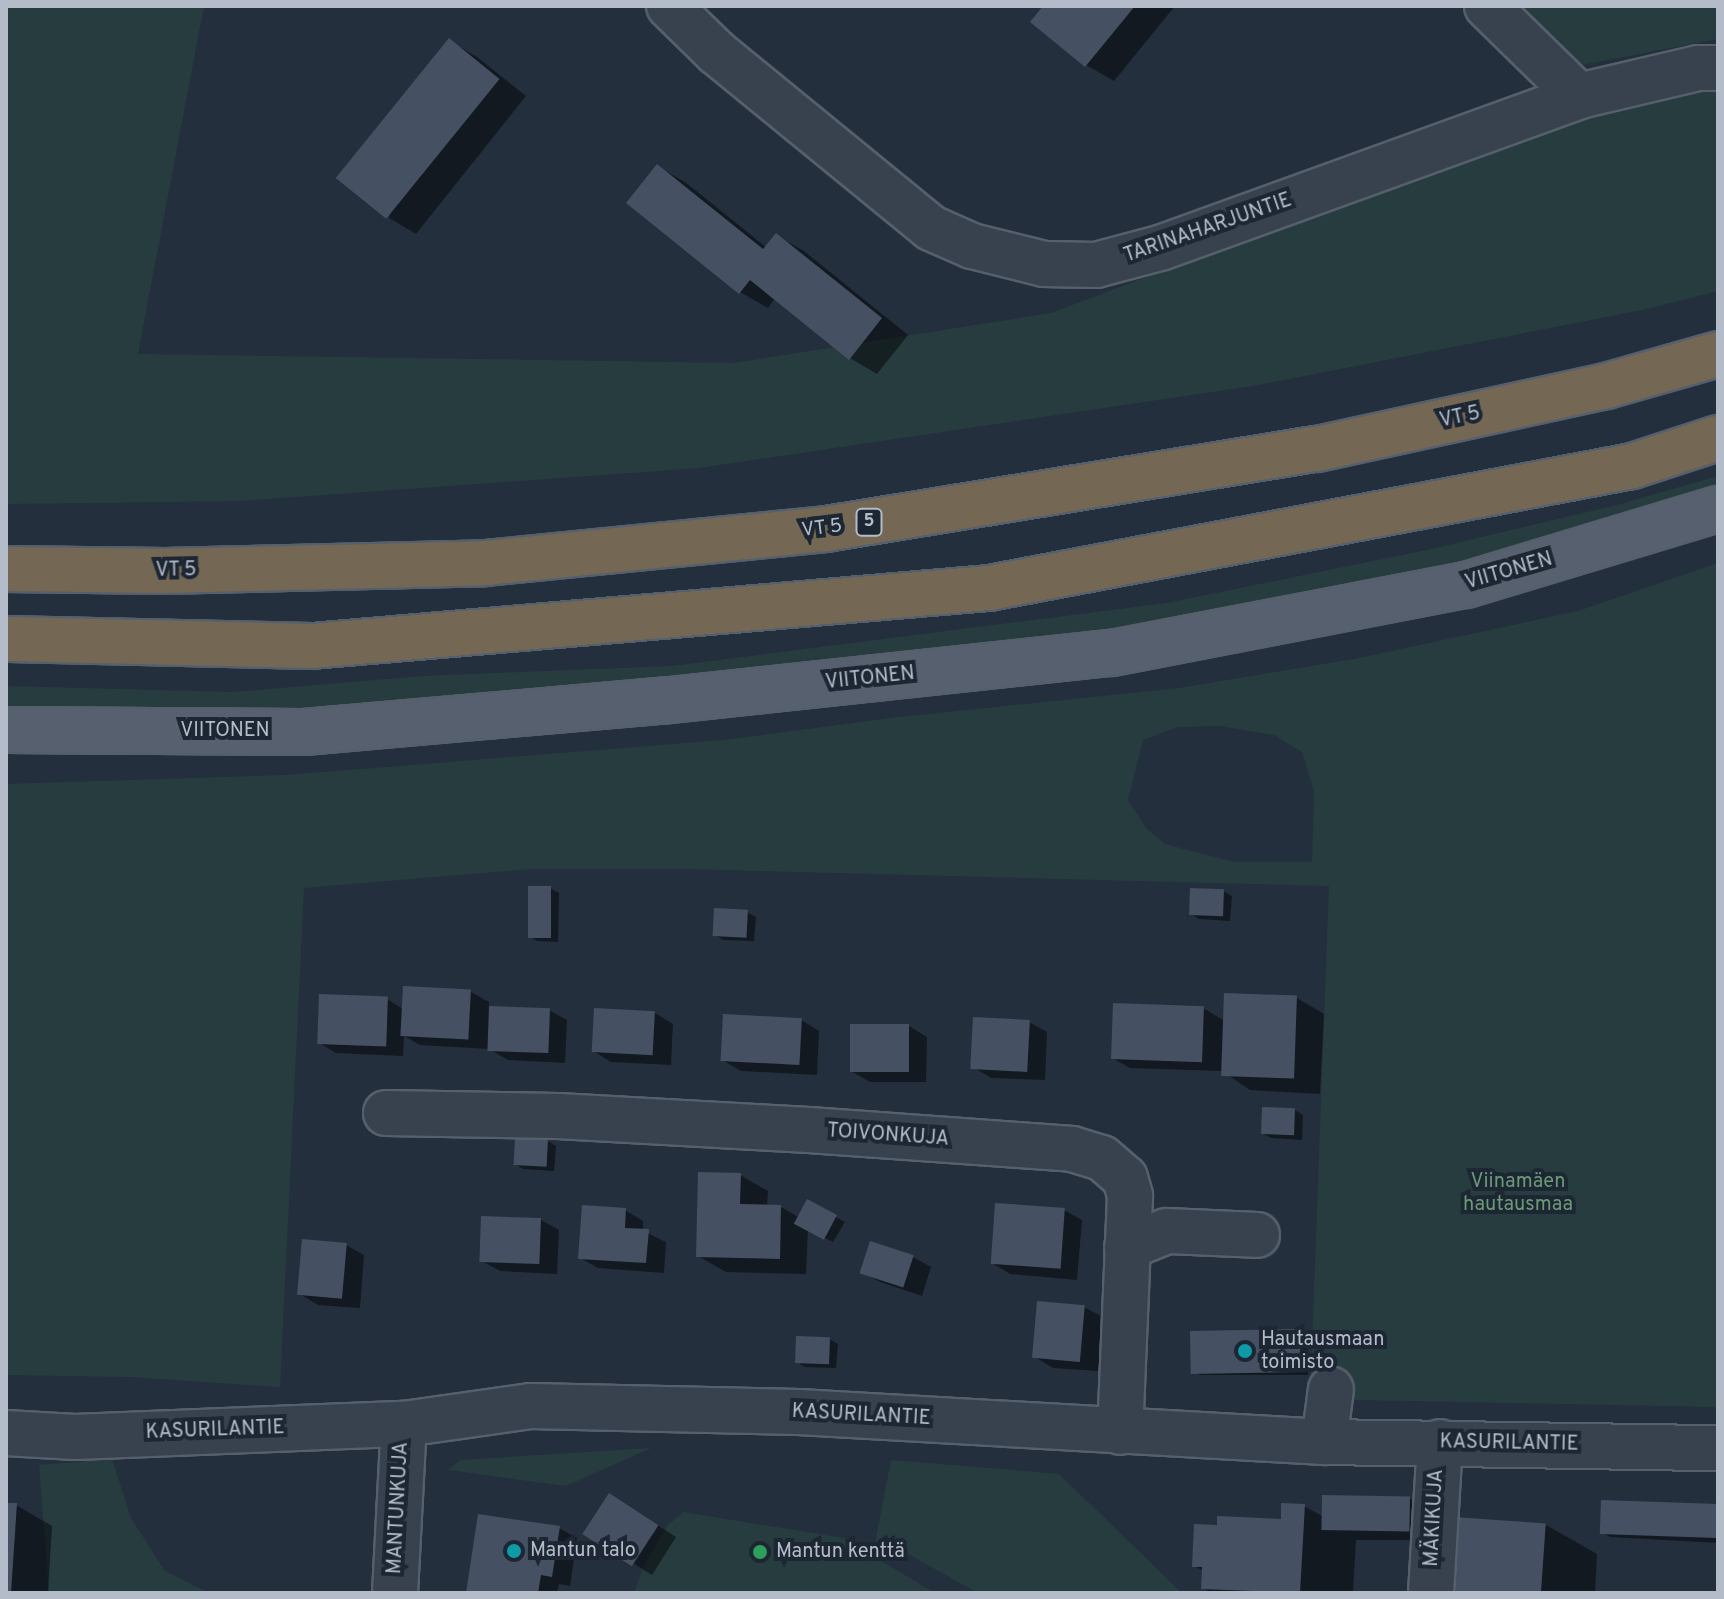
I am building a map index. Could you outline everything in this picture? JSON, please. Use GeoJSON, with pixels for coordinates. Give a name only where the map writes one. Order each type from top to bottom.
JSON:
{"type":"FeatureCollection","features":[{"type":"Feature","properties":{"kind":"highway","name":"VT 5"},"geometry":{"type":"LineString","coordinates":[[6,569],[165,571],[486,563],[826,529],[1317,449],[1606,386],[1718,354]]}},
{"type":"Feature","properties":{"kind":"highway"},"geometry":{"type":"LineString","coordinates":[[6,639],[312,646],[989,588],[1632,466],[1718,438]]}},
{"type":"Feature","properties":{"kind":"main road","name":"VIITONEN"},"geometry":{"type":"LineString","coordinates":[[6,730],[304,732],[670,700],[1112,653],[1466,585],[1718,509]]}},
{"type":"Feature","properties":{"kind":"street","name":"TARINAHARJUNTIE"},"geometry":{"type":"LineString","coordinates":[[669,6],[716,52],[931,228],[972,246],[1044,264],[1096,265],[1163,247],[1579,96],[1698,68],[1718,68]]}},
{"type":"Feature","properties":{"kind":"street"},"geometry":{"type":"LineString","coordinates":[[1487,6],[1579,96]]}},
{"type":"Feature","properties":{"kind":"street","name":"TOIVONKUJA"},"geometry":{"type":"LineString","coordinates":[[386,1113],[558,1116],[1072,1149],[1102,1158],[1125,1178],[1130,1196],[1120,1432]]}},
{"type":"Feature","properties":{"kind":"street"},"geometry":{"type":"LineString","coordinates":[[1127,1247],[1167,1231],[1257,1235]]}},
{"type":"Feature","properties":{"kind":"street"},"geometry":{"type":"LineString","coordinates":[[1324,1442],[1331,1389]]}},
{"type":"Feature","properties":{"kind":"street","name":"KASURILANTIE"},"geometry":{"type":"LineString","coordinates":[[6,1433],[75,1437],[404,1424],[531,1406],[799,1412],[1324,1442],[1718,1448]]}},
{"type":"Feature","properties":{"kind":"street","name":"MANTUNKUJA"},"geometry":{"type":"LineString","coordinates":[[395,1593],[387,1487],[404,1424]]}},
{"type":"Feature","properties":{"kind":"street","name":"MÄKIKUJA"},"geometry":{"type":"LineString","coordinates":[[1431,1593],[1440,1442]]}},
{"type":"Feature","properties":{"kind":"green space"},"geometry":{"type":"Polygon","coordinates":[[[6,6],[204,6],[138,354],[734,363],[1051,313],[1542,128],[1653,93],[1718,89],[1718,291],[1642,310],[1259,385],[699,468],[241,501],[6,504],[6,6]]]}},
{"type":"Feature","properties":{"kind":"green space"},"geometry":{"type":"Polygon","coordinates":[[[1521,6],[1718,6],[1718,39],[1582,65],[1521,6]]]}},
{"type":"Feature","properties":{"kind":"green space"},"geometry":{"type":"Polygon","coordinates":[[[1718,476],[1718,492],[1565,537],[1453,564],[1313,589],[1089,638],[814,669],[322,708],[6,706],[6,686],[232,692],[422,676],[672,666],[1166,603],[1427,550],[1617,505],[1718,476]]]}},
{"type":"Feature","properties":{"kind":"green space","name":"Viinamäen hautausmaa"},"geometry":{"type":"Polygon","coordinates":[[[1718,563],[1718,1407],[1310,1399],[1329,886],[689,869],[532,869],[304,888],[280,1387],[131,1377],[6,1375],[6,784],[287,775],[723,740],[899,717],[1179,688],[1354,659],[1578,611],[1718,563]],[[1220,726],[1178,727],[1143,740],[1128,800],[1146,828],[1165,844],[1234,862],[1312,862],[1314,791],[1302,752],[1274,735],[1220,726]]]}},
{"type":"Feature","properties":{"kind":"green space"},"geometry":{"type":"Polygon","coordinates":[[[651,1448],[566,1486],[448,1470],[461,1460],[651,1448]]]}},
{"type":"Feature","properties":{"kind":"green space"},"geometry":{"type":"Polygon","coordinates":[[[112,1459],[131,1518],[165,1571],[209,1593],[49,1593],[39,1465],[112,1459]]]}},
{"type":"Feature","properties":{"kind":"green space"},"geometry":{"type":"Polygon","coordinates":[[[891,1460],[1059,1474],[1182,1593],[978,1593],[896,1547],[875,1543],[891,1460]]]}},
{"type":"Feature","properties":{"kind":"green space","name":"Mantun kenttä"},"geometry":{"type":"Polygon","coordinates":[[[683,1512],[843,1538],[935,1593],[634,1593],[643,1567],[667,1526],[683,1512]]]}},
{"type":"Feature","properties":{"kind":"building"},"geometry":{"type":"Polygon","coordinates":[[[1043,6],[1135,6],[1085,67],[1030,22],[1043,6]]]}},
{"type":"Feature","properties":{"kind":"building"},"geometry":{"type":"Polygon","coordinates":[[[449,38],[500,79],[386,219],[336,178],[449,38]]]}},
{"type":"Feature","properties":{"kind":"building"},"geometry":{"type":"Polygon","coordinates":[[[657,164],[763,249],[776,233],[882,318],[849,360],[750,280],[739,294],[626,203],[657,164]]]}},
{"type":"Feature","properties":{"kind":"building"},"geometry":{"type":"Polygon","coordinates":[[[528,886],[551,886],[551,938],[528,938],[528,886]]]}},
{"type":"Feature","properties":{"kind":"building"},"geometry":{"type":"Polygon","coordinates":[[[1190,888],[1224,889],[1223,916],[1189,915],[1190,888]]]}},
{"type":"Feature","properties":{"kind":"building"},"geometry":{"type":"Polygon","coordinates":[[[714,908],[748,910],[746,938],[713,936],[714,908]]]}},
{"type":"Feature","properties":{"kind":"building"},"geometry":{"type":"Polygon","coordinates":[[[403,986],[471,990],[468,1039],[400,1036],[403,986]]]}},
{"type":"Feature","properties":{"kind":"building"},"geometry":{"type":"Polygon","coordinates":[[[1224,993],[1297,996],[1294,1078],[1221,1076],[1224,993]]]}},
{"type":"Feature","properties":{"kind":"building"},"geometry":{"type":"Polygon","coordinates":[[[319,994],[388,996],[386,1046],[317,1044],[319,994]]]}},
{"type":"Feature","properties":{"kind":"building"},"geometry":{"type":"Polygon","coordinates":[[[1113,1003],[1204,1006],[1202,1062],[1111,1059],[1113,1003]]]}},
{"type":"Feature","properties":{"kind":"building"},"geometry":{"type":"Polygon","coordinates":[[[489,1006],[550,1008],[548,1053],[487,1051],[489,1006]]]}},
{"type":"Feature","properties":{"kind":"building"},"geometry":{"type":"Polygon","coordinates":[[[594,1008],[655,1011],[653,1055],[592,1052],[594,1008]]]}},
{"type":"Feature","properties":{"kind":"building"},"geometry":{"type":"Polygon","coordinates":[[[723,1014],[802,1018],[799,1065],[721,1061],[723,1014]]]}},
{"type":"Feature","properties":{"kind":"building"},"geometry":{"type":"Polygon","coordinates":[[[973,1017],[1030,1020],[1027,1072],[970,1069],[973,1017]]]}},
{"type":"Feature","properties":{"kind":"building"},"geometry":{"type":"Polygon","coordinates":[[[850,1024],[909,1024],[909,1072],[850,1072],[850,1024]]]}},
{"type":"Feature","properties":{"kind":"building"},"geometry":{"type":"Polygon","coordinates":[[[1262,1107],[1295,1108],[1294,1135],[1261,1134],[1262,1107]]]}},
{"type":"Feature","properties":{"kind":"building"},"geometry":{"type":"Polygon","coordinates":[[[515,1138],[548,1140],[547,1167],[514,1165],[515,1138]]]}},
{"type":"Feature","properties":{"kind":"building"},"geometry":{"type":"Polygon","coordinates":[[[698,1172],[741,1173],[740,1204],[781,1205],[780,1259],[696,1257],[698,1172]]]}},
{"type":"Feature","properties":{"kind":"building"},"geometry":{"type":"Polygon","coordinates":[[[807,1199],[837,1215],[824,1240],[794,1224],[807,1199]]]}},
{"type":"Feature","properties":{"kind":"building"},"geometry":{"type":"Polygon","coordinates":[[[995,1203],[1065,1208],[1061,1269],[991,1264],[995,1203]]]}},
{"type":"Feature","properties":{"kind":"building"},"geometry":{"type":"Polygon","coordinates":[[[582,1205],[626,1208],[625,1228],[649,1229],[646,1263],[578,1259],[582,1205]]]}},
{"type":"Feature","properties":{"kind":"building"},"geometry":{"type":"Polygon","coordinates":[[[481,1216],[541,1218],[539,1264],[479,1262],[481,1216]]]}},
{"type":"Feature","properties":{"kind":"building"},"geometry":{"type":"Polygon","coordinates":[[[302,1239],[347,1243],[342,1299],[297,1295],[302,1239]]]}},
{"type":"Feature","properties":{"kind":"building"},"geometry":{"type":"Polygon","coordinates":[[[870,1241],[914,1255],[903,1288],[859,1273],[870,1241]]]}},
{"type":"Feature","properties":{"kind":"building"},"geometry":{"type":"Polygon","coordinates":[[[1037,1301],[1085,1305],[1080,1362],[1032,1358],[1037,1301]]]}},
{"type":"Feature","properties":{"kind":"building","name":"Hautausmaan toimisto"},"geometry":{"type":"Polygon","coordinates":[[[1300,1329],[1301,1372],[1191,1374],[1190,1331],[1300,1329]]]}},
{"type":"Feature","properties":{"kind":"building"},"geometry":{"type":"Polygon","coordinates":[[[796,1336],[830,1337],[829,1364],[795,1363],[796,1336]]]}},
{"type":"Feature","properties":{"kind":"building"},"geometry":{"type":"Polygon","coordinates":[[[609,1493],[658,1525],[632,1566],[582,1534],[609,1493]]]}},
{"type":"Feature","properties":{"kind":"building"},"geometry":{"type":"Polygon","coordinates":[[[1322,1495],[1410,1497],[1409,1532],[1321,1530],[1322,1495]]]}},
{"type":"Feature","properties":{"kind":"building"},"geometry":{"type":"Polygon","coordinates":[[[1601,1500],[1718,1504],[1717,1538],[1600,1534],[1601,1500]]]}},
{"type":"Feature","properties":{"kind":"building"},"geometry":{"type":"Polygon","coordinates":[[[6,1503],[17,1503],[11,1593],[6,1593],[6,1503]]]}},
{"type":"Feature","properties":{"kind":"building"},"geometry":{"type":"Polygon","coordinates":[[[1281,1503],[1305,1504],[1300,1593],[1201,1589],[1202,1567],[1192,1567],[1194,1524],[1217,1525],[1217,1516],[1281,1519],[1281,1503]]]}},
{"type":"Feature","properties":{"kind":"building","name":"Mantun talo"},"geometry":{"type":"Polygon","coordinates":[[[478,1514],[560,1526],[552,1577],[541,1575],[538,1593],[466,1593],[478,1514]]]}},
{"type":"Feature","properties":{"kind":"building"},"geometry":{"type":"Polygon","coordinates":[[[1453,1517],[1546,1523],[1541,1593],[1448,1593],[1453,1517]]]}},
{"type":"Feature","properties":{"kind":"place","name":"Hautausmaan toimisto"},"geometry":{"type":"Point","coordinates":[1245,1351]}},
{"type":"Feature","properties":{"kind":"place","name":"Mantun talo"},"geometry":{"type":"Point","coordinates":[514,1551]}},
{"type":"Feature","properties":{"kind":"place","name":"Mantun kenttä"},"geometry":{"type":"Point","coordinates":[760,1552]}}]}
